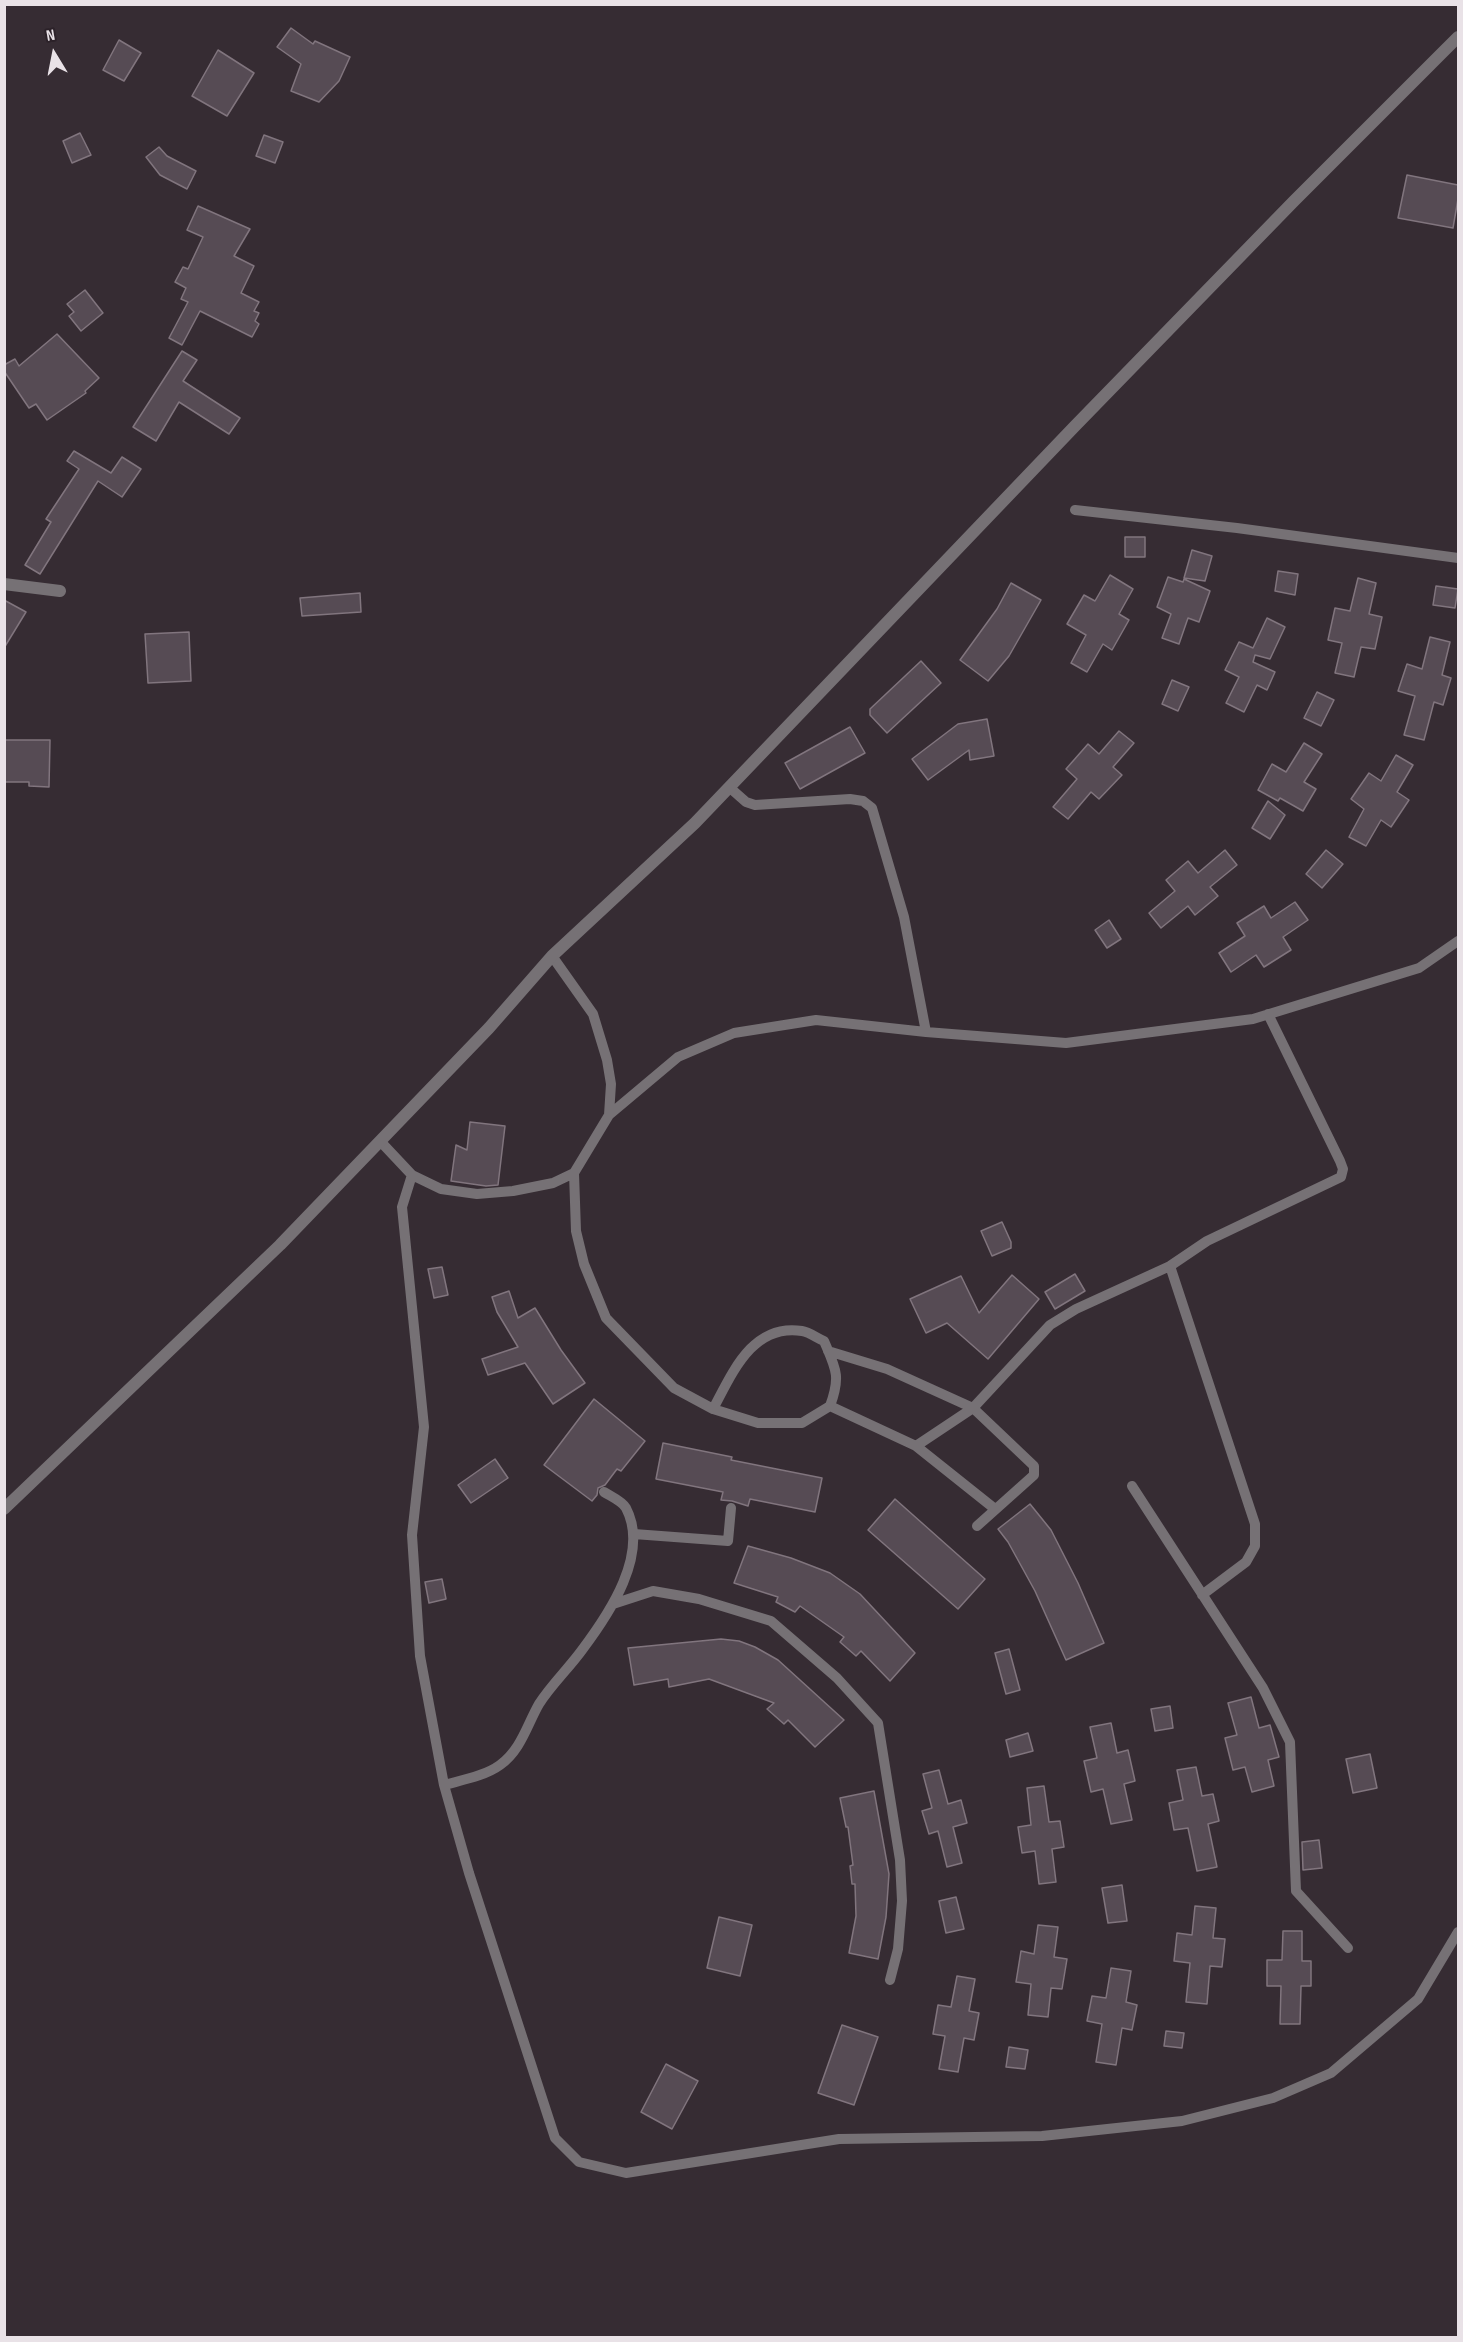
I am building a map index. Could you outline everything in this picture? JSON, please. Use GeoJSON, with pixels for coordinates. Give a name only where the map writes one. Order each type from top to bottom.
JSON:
{"type":"FeatureCollection","features":[{"type":"Feature","properties":{"kind":"street"},"geometry":{"type":"LineString","coordinates":[[4,1509],[280,1245],[489,1028],[552,956],[695,823],[1090,410],[1458,37]]}},
{"type":"Feature","properties":{"kind":"street"},"geometry":{"type":"LineString","coordinates":[[4,584],[60,591]]}},
{"type":"Feature","properties":{"kind":"lane"},"geometry":{"type":"LineString","coordinates":[[1074,510],[1237,528],[1458,558]]}},
{"type":"Feature","properties":{"kind":"lane"},"geometry":{"type":"LineString","coordinates":[[729,787],[746,802],[755,806],[850,799],[863,801],[872,808],[904,917],[927,1032]]}},
{"type":"Feature","properties":{"kind":"lane"},"geometry":{"type":"LineString","coordinates":[[380,1141],[411,1175],[441,1189],[477,1194],[553,1184],[574,1173],[609,1115],[678,1057],[734,1033],[816,1020],[1066,1043],[1253,1019],[1419,968],[1458,941]]}},
{"type":"Feature","properties":{"kind":"lane"},"geometry":{"type":"LineString","coordinates":[[552,956],[593,1014],[607,1060],[611,1084],[609,1115]]}},
{"type":"Feature","properties":{"kind":"lane"},"geometry":{"type":"LineString","coordinates":[[916,1446],[973,1408],[1050,1325],[1076,1309],[1170,1266],[1207,1240],[1341,1177],[1343,1169],[1340,1161],[1268,1014]]}},
{"type":"Feature","properties":{"kind":"lane"},"geometry":{"type":"LineString","coordinates":[[574,1173],[576,1231],[584,1264],[606,1318],[674,1388],[713,1409],[758,1424],[802,1423],[830,1406],[837,1386],[836,1368],[824,1341],[802,1331],[779,1332],[755,1342],[737,1364],[713,1409]]}},
{"type":"Feature","properties":{"kind":"lane"},"geometry":{"type":"LineString","coordinates":[[411,1175],[402,1207],[424,1427],[412,1535],[420,1656],[444,1785],[468,1873],[555,2138],[579,2162],[626,2173],[839,2139],[1042,2136],[1182,2121],[1273,2098],[1331,2073],[1418,1999],[1458,1932]]}},
{"type":"Feature","properties":{"kind":"lane"},"geometry":{"type":"LineString","coordinates":[[1170,1266],[1255,1524],[1255,1546],[1246,1562],[1202,1595]]}},
{"type":"Feature","properties":{"kind":"lane"},"geometry":{"type":"LineString","coordinates":[[828,1351],[887,1369],[973,1408],[1027,1459],[1035,1471],[1034,1475],[976,1526]]}},
{"type":"Feature","properties":{"kind":"lane"},"geometry":{"type":"LineString","coordinates":[[830,1406],[916,1446],[995,1509]]}},
{"type":"Feature","properties":{"kind":"lane"},"geometry":{"type":"LineString","coordinates":[[1132,1486],[1263,1688],[1290,1742],[1296,1892],[1348,1948]]}},
{"type":"Feature","properties":{"kind":"lane"},"geometry":{"type":"LineString","coordinates":[[444,1785],[473,1777],[500,1765],[519,1745],[540,1703],[583,1649],[613,1604],[628,1571],[634,1534],[625,1506],[604,1492]]}},
{"type":"Feature","properties":{"kind":"lane"},"geometry":{"type":"LineString","coordinates":[[634,1534],[728,1541],[731,1508]]}},
{"type":"Feature","properties":{"kind":"lane"},"geometry":{"type":"LineString","coordinates":[[613,1604],[653,1591],[699,1599],[771,1621],[837,1678],[878,1723],[900,1860],[902,1901],[898,1949],[890,1980]]}},
{"type":"Feature","properties":{"kind":"building"},"geometry":{"type":"Polygon","coordinates":[[[291,28],[313,44],[315,41],[350,57],[339,81],[319,102],[291,91],[301,64],[277,47],[291,28]]]}},
{"type":"Feature","properties":{"kind":"building"},"geometry":{"type":"Polygon","coordinates":[[[119,40],[141,53],[124,81],[103,70],[119,40]]]}},
{"type":"Feature","properties":{"kind":"building"},"geometry":{"type":"Polygon","coordinates":[[[218,50],[254,73],[227,116],[192,96],[218,50]]]}},
{"type":"Feature","properties":{"kind":"building"},"geometry":{"type":"Polygon","coordinates":[[[80,133],[91,155],[72,163],[63,141],[80,133]]]}},
{"type":"Feature","properties":{"kind":"building"},"geometry":{"type":"Polygon","coordinates":[[[264,135],[283,142],[275,163],[256,156],[264,135]]]}},
{"type":"Feature","properties":{"kind":"building"},"geometry":{"type":"Polygon","coordinates":[[[159,147],[167,156],[196,171],[187,189],[160,175],[146,157],[159,147]]]}},
{"type":"Feature","properties":{"kind":"building"},"geometry":{"type":"Polygon","coordinates":[[[1407,175],[1458,185],[1453,228],[1398,218],[1407,175]]]}},
{"type":"Feature","properties":{"kind":"building"},"geometry":{"type":"Polygon","coordinates":[[[198,206],[250,229],[234,256],[254,266],[241,293],[259,302],[254,311],[259,313],[255,321],[259,324],[252,337],[200,311],[182,345],[169,338],[188,302],[181,299],[186,288],[175,282],[183,267],[188,269],[203,237],[187,230],[198,206]]]}},
{"type":"Feature","properties":{"kind":"building"},"geometry":{"type":"Polygon","coordinates":[[[85,290],[103,313],[81,331],[69,316],[74,312],[67,304],[85,290]]]}},
{"type":"Feature","properties":{"kind":"building"},"geometry":{"type":"Polygon","coordinates":[[[57,334],[99,378],[85,391],[86,393],[47,420],[36,404],[29,408],[4,371],[4,365],[15,359],[19,366],[57,334]]]}},
{"type":"Feature","properties":{"kind":"building"},"geometry":{"type":"Polygon","coordinates":[[[182,351],[197,360],[183,381],[240,418],[229,434],[179,402],[156,441],[133,427],[182,351]]]}},
{"type":"Feature","properties":{"kind":"building"},"geometry":{"type":"Polygon","coordinates":[[[74,451],[111,473],[122,457],[141,469],[122,497],[98,481],[40,574],[25,565],[51,522],[46,519],[79,469],[67,461],[74,451]]]}},
{"type":"Feature","properties":{"kind":"building"},"geometry":{"type":"Polygon","coordinates":[[[1125,537],[1145,537],[1145,557],[1125,557],[1125,537]]]}},
{"type":"Feature","properties":{"kind":"building"},"geometry":{"type":"Polygon","coordinates":[[[1192,550],[1212,556],[1205,581],[1184,578],[1192,550]]]}},
{"type":"Feature","properties":{"kind":"building"},"geometry":{"type":"Polygon","coordinates":[[[1278,571],[1298,574],[1295,595],[1275,591],[1278,571]]]}},
{"type":"Feature","properties":{"kind":"building"},"geometry":{"type":"Polygon","coordinates":[[[1110,575],[1133,589],[1119,614],[1129,620],[1112,650],[1103,644],[1087,672],[1071,663],[1086,635],[1067,624],[1084,595],[1095,601],[1110,575]]]}},
{"type":"Feature","properties":{"kind":"building"},"geometry":{"type":"Polygon","coordinates":[[[1168,577],[1183,582],[1184,579],[1210,591],[1199,622],[1188,618],[1179,644],[1162,638],[1171,614],[1157,607],[1168,577]]]}},
{"type":"Feature","properties":{"kind":"building"},"geometry":{"type":"Polygon","coordinates":[[[1358,578],[1376,583],[1369,614],[1382,617],[1375,649],[1361,647],[1354,677],[1335,673],[1342,643],[1328,640],[1335,608],[1350,611],[1358,578]]]}},
{"type":"Feature","properties":{"kind":"building"},"geometry":{"type":"Polygon","coordinates":[[[1011,583],[1041,600],[1009,656],[988,681],[960,660],[997,609],[1011,583]]]}},
{"type":"Feature","properties":{"kind":"building"},"geometry":{"type":"Polygon","coordinates":[[[1436,586],[1458,589],[1455,608],[1433,605],[1436,586]]]}},
{"type":"Feature","properties":{"kind":"building"},"geometry":{"type":"Polygon","coordinates":[[[360,593],[361,612],[302,616],[300,598],[360,593]]]}},
{"type":"Feature","properties":{"kind":"building"},"geometry":{"type":"Polygon","coordinates":[[[4,600],[26,612],[4,648],[4,600]]]}},
{"type":"Feature","properties":{"kind":"building"},"geometry":{"type":"Polygon","coordinates":[[[1267,618],[1285,627],[1270,659],[1255,655],[1253,662],[1275,672],[1267,690],[1257,685],[1244,712],[1226,703],[1239,677],[1225,670],[1239,642],[1253,648],[1267,618]]]}},
{"type":"Feature","properties":{"kind":"building"},"geometry":{"type":"Polygon","coordinates":[[[189,632],[191,681],[148,683],[145,634],[189,632]]]}},
{"type":"Feature","properties":{"kind":"building"},"geometry":{"type":"Polygon","coordinates":[[[1430,637],[1450,642],[1442,675],[1451,678],[1443,705],[1434,702],[1424,740],[1404,735],[1415,696],[1398,691],[1407,664],[1422,669],[1430,637]]]}},
{"type":"Feature","properties":{"kind":"building"},"geometry":{"type":"Polygon","coordinates":[[[921,661],[941,683],[887,733],[870,715],[870,709],[921,661]]]}},
{"type":"Feature","properties":{"kind":"building"},"geometry":{"type":"Polygon","coordinates":[[[1172,680],[1189,687],[1178,711],[1162,704],[1172,680]]]}},
{"type":"Feature","properties":{"kind":"building"},"geometry":{"type":"Polygon","coordinates":[[[1317,692],[1334,700],[1321,726],[1304,718],[1317,692]]]}},
{"type":"Feature","properties":{"kind":"building"},"geometry":{"type":"Polygon","coordinates":[[[987,719],[994,756],[970,760],[969,750],[928,780],[912,759],[958,724],[987,719]]]}},
{"type":"Feature","properties":{"kind":"building"},"geometry":{"type":"Polygon","coordinates":[[[850,727],[865,753],[800,789],[785,763],[850,727]]]}},
{"type":"Feature","properties":{"kind":"building"},"geometry":{"type":"Polygon","coordinates":[[[1119,731],[1134,743],[1113,767],[1122,775],[1099,799],[1091,792],[1068,819],[1053,807],[1077,779],[1066,769],[1088,744],[1099,754],[1119,731]]]}},
{"type":"Feature","properties":{"kind":"building"},"geometry":{"type":"Polygon","coordinates":[[[4,740],[50,740],[49,787],[29,786],[29,782],[4,782],[4,740]]]}},
{"type":"Feature","properties":{"kind":"building"},"geometry":{"type":"Polygon","coordinates":[[[1304,743],[1322,754],[1304,782],[1316,789],[1303,811],[1280,798],[1278,801],[1258,790],[1272,764],[1286,772],[1304,743]]]}},
{"type":"Feature","properties":{"kind":"building"},"geometry":{"type":"Polygon","coordinates":[[[1396,755],[1413,765],[1397,792],[1409,800],[1391,827],[1381,820],[1366,846],[1349,837],[1364,809],[1351,799],[1369,773],[1381,781],[1396,755]]]}},
{"type":"Feature","properties":{"kind":"building"},"geometry":{"type":"Polygon","coordinates":[[[1268,801],[1285,815],[1270,839],[1252,828],[1268,801]]]}},
{"type":"Feature","properties":{"kind":"building"},"geometry":{"type":"Polygon","coordinates":[[[1225,850],[1237,865],[1210,887],[1218,896],[1195,915],[1188,906],[1161,928],[1149,913],[1175,891],[1166,880],[1188,861],[1198,873],[1225,850]]]}},
{"type":"Feature","properties":{"kind":"building"},"geometry":{"type":"Polygon","coordinates":[[[1326,850],[1343,864],[1322,888],[1306,874],[1326,850]]]}},
{"type":"Feature","properties":{"kind":"building"},"geometry":{"type":"Polygon","coordinates":[[[1295,902],[1308,920],[1283,937],[1291,950],[1264,967],[1256,955],[1231,972],[1219,953],[1245,936],[1237,923],[1264,906],[1271,918],[1295,902]]]}},
{"type":"Feature","properties":{"kind":"building"},"geometry":{"type":"Polygon","coordinates":[[[1109,920],[1121,939],[1107,948],[1095,930],[1109,920]]]}},
{"type":"Feature","properties":{"kind":"building"},"geometry":{"type":"Polygon","coordinates":[[[470,1122],[505,1126],[498,1185],[486,1186],[451,1181],[456,1145],[467,1150],[470,1122]]]}},
{"type":"Feature","properties":{"kind":"building"},"geometry":{"type":"Polygon","coordinates":[[[1002,1222],[1011,1242],[1011,1248],[992,1256],[981,1231],[1002,1222]]]}},
{"type":"Feature","properties":{"kind":"building"},"geometry":{"type":"Polygon","coordinates":[[[442,1267],[448,1295],[434,1298],[428,1269],[442,1267]]]}},
{"type":"Feature","properties":{"kind":"building"},"geometry":{"type":"Polygon","coordinates":[[[1075,1274],[1085,1291],[1055,1309],[1045,1292],[1075,1274]]]}},
{"type":"Feature","properties":{"kind":"building"},"geometry":{"type":"Polygon","coordinates":[[[1012,1275],[1039,1299],[988,1359],[947,1323],[926,1333],[910,1299],[961,1276],[979,1313],[1012,1275]]]}},
{"type":"Feature","properties":{"kind":"building"},"geometry":{"type":"Polygon","coordinates":[[[509,1291],[518,1318],[535,1308],[585,1383],[553,1404],[525,1363],[488,1375],[482,1359],[518,1347],[497,1312],[492,1297],[509,1291]]]}},
{"type":"Feature","properties":{"kind":"building"},"geometry":{"type":"Polygon","coordinates":[[[594,1399],[645,1441],[621,1471],[617,1469],[605,1485],[598,1488],[597,1495],[592,1501],[544,1465],[594,1399]]]}},
{"type":"Feature","properties":{"kind":"building"},"geometry":{"type":"Polygon","coordinates":[[[663,1443],[732,1457],[731,1460],[822,1478],[815,1512],[750,1499],[748,1506],[721,1500],[723,1492],[656,1479],[663,1443]]]}},
{"type":"Feature","properties":{"kind":"building"},"geometry":{"type":"Polygon","coordinates":[[[495,1459],[508,1478],[471,1503],[458,1485],[495,1459]]]}},
{"type":"Feature","properties":{"kind":"building"},"geometry":{"type":"Polygon","coordinates":[[[895,1499],[985,1579],[958,1609],[868,1530],[895,1499]]]}},
{"type":"Feature","properties":{"kind":"building"},"geometry":{"type":"Polygon","coordinates":[[[1030,1504],[1051,1530],[1078,1583],[1104,1643],[1066,1660],[1035,1591],[1008,1542],[998,1529],[1030,1504]]]}},
{"type":"Feature","properties":{"kind":"building"},"geometry":{"type":"Polygon","coordinates":[[[748,1546],[791,1558],[830,1573],[860,1594],[915,1653],[890,1681],[861,1651],[856,1656],[840,1642],[844,1637],[800,1606],[795,1612],[776,1602],[778,1597],[734,1583],[748,1546]]]}},
{"type":"Feature","properties":{"kind":"building"},"geometry":{"type":"Polygon","coordinates":[[[442,1579],[446,1599],[429,1603],[425,1582],[442,1579]]]}},
{"type":"Feature","properties":{"kind":"building"},"geometry":{"type":"Polygon","coordinates":[[[721,1639],[739,1641],[778,1660],[844,1720],[815,1747],[788,1720],[784,1724],[767,1709],[774,1703],[709,1679],[669,1687],[668,1679],[634,1685],[628,1648],[721,1639]]]}},
{"type":"Feature","properties":{"kind":"building"},"geometry":{"type":"Polygon","coordinates":[[[1009,1649],[1020,1690],[1006,1694],[995,1653],[1009,1649]]]}},
{"type":"Feature","properties":{"kind":"building"},"geometry":{"type":"Polygon","coordinates":[[[1251,1697],[1259,1728],[1270,1725],[1279,1757],[1268,1760],[1274,1786],[1252,1792],[1245,1767],[1233,1770],[1225,1738],[1237,1735],[1228,1703],[1251,1697]]]}},
{"type":"Feature","properties":{"kind":"building"},"geometry":{"type":"Polygon","coordinates":[[[1170,1706],[1173,1728],[1155,1731],[1151,1709],[1170,1706]]]}},
{"type":"Feature","properties":{"kind":"building"},"geometry":{"type":"Polygon","coordinates":[[[1111,1723],[1117,1753],[1128,1750],[1135,1781],[1124,1784],[1132,1820],[1111,1824],[1103,1789],[1091,1792],[1084,1761],[1097,1758],[1090,1727],[1111,1723]]]}},
{"type":"Feature","properties":{"kind":"building"},"geometry":{"type":"Polygon","coordinates":[[[1028,1733],[1033,1751],[1010,1757],[1006,1740],[1028,1733]]]}},
{"type":"Feature","properties":{"kind":"building"},"geometry":{"type":"Polygon","coordinates":[[[1370,1754],[1377,1788],[1353,1793],[1346,1759],[1370,1754]]]}},
{"type":"Feature","properties":{"kind":"building"},"geometry":{"type":"Polygon","coordinates":[[[1196,1767],[1202,1796],[1213,1794],[1219,1821],[1208,1824],[1217,1867],[1197,1871],[1188,1828],[1174,1830],[1169,1803],[1183,1800],[1177,1770],[1196,1767]]]}},
{"type":"Feature","properties":{"kind":"building"},"geometry":{"type":"Polygon","coordinates":[[[939,1770],[948,1804],[961,1800],[967,1823],[953,1827],[962,1863],[947,1867],[938,1831],[929,1834],[922,1811],[932,1808],[923,1774],[939,1770]]]}},
{"type":"Feature","properties":{"kind":"building"},"geometry":{"type":"Polygon","coordinates":[[[1044,1786],[1049,1822],[1060,1821],[1064,1847],[1052,1849],[1056,1882],[1039,1884],[1035,1851],[1022,1853],[1018,1827],[1031,1825],[1027,1788],[1044,1786]]]}},
{"type":"Feature","properties":{"kind":"building"},"geometry":{"type":"Polygon","coordinates":[[[874,1791],[889,1874],[886,1917],[878,1959],[849,1953],[856,1916],[855,1884],[852,1884],[850,1866],[853,1865],[848,1827],[846,1827],[840,1798],[874,1791]]]}},
{"type":"Feature","properties":{"kind":"building"},"geometry":{"type":"Polygon","coordinates":[[[1319,1840],[1322,1868],[1303,1870],[1302,1842],[1319,1840]]]}},
{"type":"Feature","properties":{"kind":"building"},"geometry":{"type":"Polygon","coordinates":[[[1122,1885],[1127,1921],[1108,1923],[1102,1888],[1122,1885]]]}},
{"type":"Feature","properties":{"kind":"building"},"geometry":{"type":"Polygon","coordinates":[[[956,1897],[964,1929],[946,1933],[939,1901],[956,1897]]]}},
{"type":"Feature","properties":{"kind":"building"},"geometry":{"type":"Polygon","coordinates":[[[1195,1906],[1216,1908],[1213,1938],[1225,1939],[1222,1967],[1210,1966],[1207,2004],[1186,2002],[1190,1963],[1174,1961],[1177,1933],[1192,1935],[1195,1906]]]}},
{"type":"Feature","properties":{"kind":"building"},"geometry":{"type":"Polygon","coordinates":[[[719,1917],[752,1925],[740,1976],[707,1968],[719,1917]]]}},
{"type":"Feature","properties":{"kind":"building"},"geometry":{"type":"Polygon","coordinates":[[[1038,1925],[1058,1927],[1054,1957],[1067,1959],[1062,1989],[1051,1988],[1048,2017],[1028,2015],[1031,1984],[1016,1982],[1021,1951],[1034,1954],[1038,1925]]]}},
{"type":"Feature","properties":{"kind":"building"},"geometry":{"type":"Polygon","coordinates":[[[1283,1931],[1302,1931],[1302,1961],[1311,1961],[1311,1986],[1301,1986],[1300,2024],[1280,2024],[1281,1986],[1267,1986],[1267,1960],[1282,1960],[1283,1931]]]}},
{"type":"Feature","properties":{"kind":"building"},"geometry":{"type":"Polygon","coordinates":[[[1111,1968],[1131,1971],[1126,2002],[1137,2005],[1132,2030],[1122,2028],[1116,2065],[1096,2062],[1102,2024],[1087,2021],[1092,1996],[1106,1998],[1111,1968]]]}},
{"type":"Feature","properties":{"kind":"building"},"geometry":{"type":"Polygon","coordinates":[[[957,1976],[975,1979],[969,2011],[979,2013],[974,2040],[964,2038],[958,2072],[939,2069],[945,2036],[933,2034],[938,2005],[951,2007],[957,1976]]]}},
{"type":"Feature","properties":{"kind":"building"},"geometry":{"type":"Polygon","coordinates":[[[842,2025],[878,2037],[854,2105],[818,2093],[842,2025]]]}},
{"type":"Feature","properties":{"kind":"building"},"geometry":{"type":"Polygon","coordinates":[[[1166,2031],[1184,2033],[1182,2048],[1164,2046],[1166,2031]]]}},
{"type":"Feature","properties":{"kind":"building"},"geometry":{"type":"Polygon","coordinates":[[[1009,2047],[1028,2050],[1025,2069],[1006,2067],[1009,2047]]]}},
{"type":"Feature","properties":{"kind":"building"},"geometry":{"type":"Polygon","coordinates":[[[666,2064],[698,2081],[672,2129],[641,2112],[666,2064]]]}}]}
